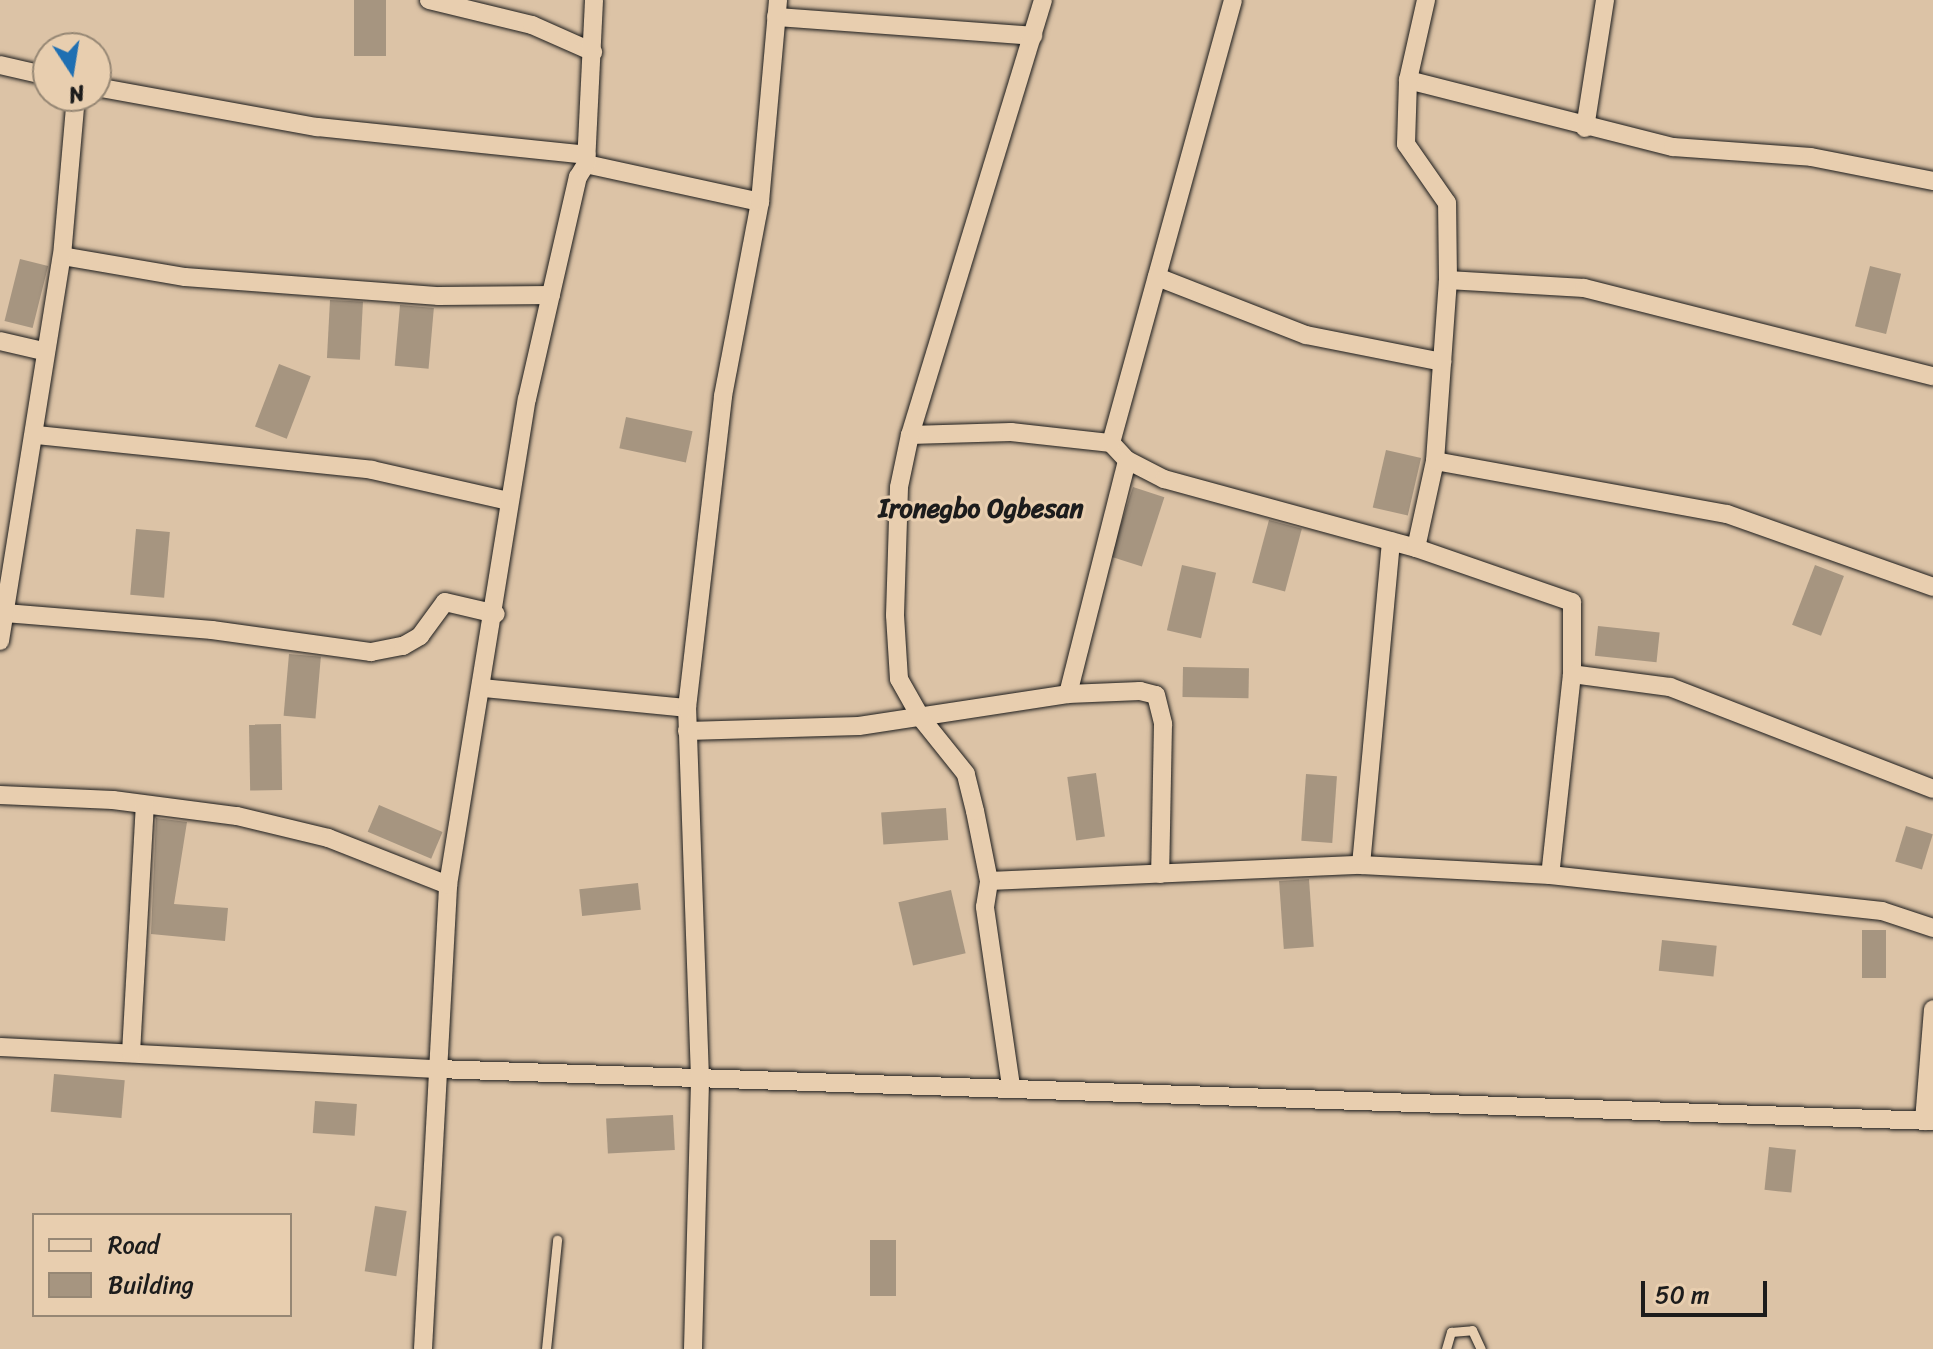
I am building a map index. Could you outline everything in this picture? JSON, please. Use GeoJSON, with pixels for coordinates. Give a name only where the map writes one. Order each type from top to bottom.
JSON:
{"type":"FeatureCollection","features":[{"type":"Feature","properties":{"kind":"street"},"geometry":{"type":"LineString","coordinates":[[429,0],[532,25],[593,52]]}},
{"type":"Feature","properties":{"kind":"street"},"geometry":{"type":"LineString","coordinates":[[423,1349],[448,885],[496,614],[509,501],[551,295],[586,160],[594,0]]}},
{"type":"Feature","properties":{"kind":"street"},"geometry":{"type":"LineString","coordinates":[[1011,1086],[985,907],[989,881],[966,774],[921,718],[899,679],[895,615],[899,487],[910,435],[1043,0]]}},
{"type":"Feature","properties":{"kind":"street"},"geometry":{"type":"LineString","coordinates":[[1111,443],[1233,0]]}},
{"type":"Feature","properties":{"kind":"street"},"geometry":{"type":"LineString","coordinates":[[1416,548],[1435,461],[1448,280],[1447,203],[1406,144],[1408,80],[1426,0]]}},
{"type":"Feature","properties":{"kind":"street"},"geometry":{"type":"LineString","coordinates":[[1585,128],[1605,0]]}},
{"type":"Feature","properties":{"kind":"street"},"geometry":{"type":"LineString","coordinates":[[693,1349],[700,1078],[687,708],[723,396],[760,202],[777,9],[1033,36]]}},
{"type":"Feature","properties":{"kind":"street"},"geometry":{"type":"LineString","coordinates":[[0,65],[32,72]]}},
{"type":"Feature","properties":{"kind":"street"},"geometry":{"type":"LineString","coordinates":[[1408,80],[1585,128],[1673,147],[1811,157],[1933,181]]}},
{"type":"Feature","properties":{"kind":"street"},"geometry":{"type":"LineString","coordinates":[[112,90],[317,127],[586,160],[760,202]]}},
{"type":"Feature","properties":{"kind":"street"},"geometry":{"type":"LineString","coordinates":[[75,112],[62,256],[43,351],[36,435],[2,626],[212,630],[371,652],[403,646],[420,636],[445,602],[496,614]]}},
{"type":"Feature","properties":{"kind":"street"},"geometry":{"type":"LineString","coordinates":[[62,256],[185,277],[439,296],[551,295]]}},
{"type":"Feature","properties":{"kind":"street"},"geometry":{"type":"LineString","coordinates":[[1157,277],[1306,335],[1442,362]]}},
{"type":"Feature","properties":{"kind":"street"},"geometry":{"type":"LineString","coordinates":[[1448,280],[1584,288],[1933,376]]}},
{"type":"Feature","properties":{"kind":"street"},"geometry":{"type":"LineString","coordinates":[[0,341],[43,351]]}},
{"type":"Feature","properties":{"kind":"street"},"geometry":{"type":"LineString","coordinates":[[910,435],[1011,432],[1111,443],[1127,460],[1164,479],[1416,548],[1572,602],[1572,674],[1550,875]]}},
{"type":"Feature","properties":{"kind":"street"},"geometry":{"type":"LineString","coordinates":[[36,435],[372,470],[509,501]]}},
{"type":"Feature","properties":{"kind":"street"},"geometry":{"type":"LineString","coordinates":[[1068,694],[1127,460]]}},
{"type":"Feature","properties":{"kind":"street"},"geometry":{"type":"LineString","coordinates":[[1435,461],[1727,514],[1933,587]]}},
{"type":"Feature","properties":{"kind":"street"},"geometry":{"type":"LineString","coordinates":[[1361,865],[1391,541]]}},
{"type":"Feature","properties":{"kind":"street"},"geometry":{"type":"LineString","coordinates":[[1572,674],[1670,687],[1933,789]]}},
{"type":"Feature","properties":{"kind":"street"},"geometry":{"type":"LineString","coordinates":[[483,688],[687,708]]}},
{"type":"Feature","properties":{"kind":"street"},"geometry":{"type":"LineString","coordinates":[[687,731],[859,726],[1068,694],[1140,691],[1156,695],[1163,724],[1160,874]]}},
{"type":"Feature","properties":{"kind":"street"},"geometry":{"type":"LineString","coordinates":[[0,795],[145,805],[237,816],[328,838],[448,885]]}},
{"type":"Feature","properties":{"kind":"street"},"geometry":{"type":"LineString","coordinates":[[131,1053],[145,805]]}},
{"type":"Feature","properties":{"kind":"street"},"geometry":{"type":"LineString","coordinates":[[989,881],[1361,865],[1550,875],[1882,911],[1933,928]]}},
{"type":"Feature","properties":{"kind":"street"},"geometry":{"type":"LineString","coordinates":[[0,1047],[437,1069],[1011,1086],[1928,1121],[1933,1009]]}},
{"type":"Feature","properties":{"kind":"lane"},"geometry":{"type":"LineString","coordinates":[[546,1349],[557,1240]]}},
{"type":"Feature","properties":{"kind":"lane"},"geometry":{"type":"LineString","coordinates":[[1446,1349],[1451,1332],[1472,1330],[1481,1349]]}},
{"type":"Feature","properties":{"kind":"building"},"geometry":{"type":"Polygon","coordinates":[[[354,0],[386,0],[386,56],[354,56],[354,0]]]}},
{"type":"Feature","properties":{"kind":"building"},"geometry":{"type":"Polygon","coordinates":[[[20,259],[48,266],[33,328],[5,321],[20,259]]]}},
{"type":"Feature","properties":{"kind":"building"},"geometry":{"type":"Polygon","coordinates":[[[1870,266],[1901,274],[1886,334],[1855,326],[1870,266]]]}},
{"type":"Feature","properties":{"kind":"building"},"geometry":{"type":"Polygon","coordinates":[[[330,300],[363,302],[360,360],[327,358],[330,300]]]}},
{"type":"Feature","properties":{"kind":"building"},"geometry":{"type":"Polygon","coordinates":[[[400,305],[434,308],[429,369],[395,366],[400,305]]]}},
{"type":"Feature","properties":{"kind":"building"},"geometry":{"type":"Polygon","coordinates":[[[279,364],[311,376],[287,439],[255,427],[279,364]]]}},
{"type":"Feature","properties":{"kind":"building"},"geometry":{"type":"Polygon","coordinates":[[[626,417],[693,431],[686,462],[619,448],[626,417]]]}},
{"type":"Feature","properties":{"kind":"building"},"geometry":{"type":"Polygon","coordinates":[[[1386,450],[1421,458],[1408,516],[1373,507],[1386,450]]]}},
{"type":"Feature","properties":{"kind":"building"},"geometry":{"type":"Polygon","coordinates":[[[1133,487],[1164,497],[1142,567],[1110,556],[1133,487]]]}},
{"type":"Feature","properties":{"kind":"building"},"geometry":{"type":"Polygon","coordinates":[[[1269,520],[1302,529],[1285,592],[1252,583],[1269,520]]]}},
{"type":"Feature","properties":{"kind":"building"},"geometry":{"type":"Polygon","coordinates":[[[136,529],[170,532],[164,598],[130,595],[136,529]]]}},
{"type":"Feature","properties":{"kind":"building"},"geometry":{"type":"Polygon","coordinates":[[[1182,565],[1216,573],[1201,638],[1167,630],[1182,565]]]}},
{"type":"Feature","properties":{"kind":"building"},"geometry":{"type":"Polygon","coordinates":[[[1815,565],[1844,576],[1821,636],[1792,625],[1815,565]]]}},
{"type":"Feature","properties":{"kind":"building"},"geometry":{"type":"Polygon","coordinates":[[[1598,626],[1660,632],[1657,662],[1595,656],[1598,626]]]}},
{"type":"Feature","properties":{"kind":"building"},"geometry":{"type":"Polygon","coordinates":[[[289,654],[321,657],[315,719],[284,716],[289,654]]]}},
{"type":"Feature","properties":{"kind":"building"},"geometry":{"type":"Polygon","coordinates":[[[1183,667],[1249,668],[1248,698],[1182,697],[1183,667]]]}},
{"type":"Feature","properties":{"kind":"building"},"geometry":{"type":"Polygon","coordinates":[[[281,724],[282,790],[250,791],[249,725],[281,724]]]}},
{"type":"Feature","properties":{"kind":"building"},"geometry":{"type":"Polygon","coordinates":[[[1096,773],[1105,836],[1076,840],[1067,777],[1096,773]]]}},
{"type":"Feature","properties":{"kind":"building"},"geometry":{"type":"Polygon","coordinates":[[[1306,774],[1337,776],[1332,843],[1301,841],[1306,774]]]}},
{"type":"Feature","properties":{"kind":"building"},"geometry":{"type":"Polygon","coordinates":[[[379,805],[443,832],[431,859],[368,832],[379,805]]]}},
{"type":"Feature","properties":{"kind":"building"},"geometry":{"type":"Polygon","coordinates":[[[946,808],[948,840],[883,844],[881,813],[946,808]]]}},
{"type":"Feature","properties":{"kind":"building"},"geometry":{"type":"Polygon","coordinates":[[[156,818],[187,822],[174,904],[228,908],[225,941],[151,934],[156,818]]]}},
{"type":"Feature","properties":{"kind":"building"},"geometry":{"type":"Polygon","coordinates":[[[1906,826],[1933,834],[1922,870],[1895,861],[1906,826]]]}},
{"type":"Feature","properties":{"kind":"building"},"geometry":{"type":"Polygon","coordinates":[[[1309,879],[1314,947],[1284,949],[1279,881],[1309,879]]]}},
{"type":"Feature","properties":{"kind":"building"},"geometry":{"type":"Polygon","coordinates":[[[638,883],[641,910],[582,916],[579,889],[638,883]]]}},
{"type":"Feature","properties":{"kind":"building"},"geometry":{"type":"Polygon","coordinates":[[[951,890],[966,953],[913,965],[898,902],[951,890]]]}},
{"type":"Feature","properties":{"kind":"building"},"geometry":{"type":"Polygon","coordinates":[[[1862,930],[1886,930],[1886,978],[1862,978],[1862,930]]]}},
{"type":"Feature","properties":{"kind":"building"},"geometry":{"type":"Polygon","coordinates":[[[1662,940],[1717,946],[1713,977],[1659,971],[1662,940]]]}},
{"type":"Feature","properties":{"kind":"building"},"geometry":{"type":"Polygon","coordinates":[[[54,1074],[125,1080],[121,1118],[51,1112],[54,1074]]]}},
{"type":"Feature","properties":{"kind":"building"},"geometry":{"type":"Polygon","coordinates":[[[315,1101],[357,1104],[355,1136],[313,1133],[315,1101]]]}},
{"type":"Feature","properties":{"kind":"building"},"geometry":{"type":"Polygon","coordinates":[[[673,1115],[675,1150],[608,1153],[606,1119],[673,1115]]]}},
{"type":"Feature","properties":{"kind":"building"},"geometry":{"type":"Polygon","coordinates":[[[1769,1147],[1796,1150],[1791,1193],[1765,1190],[1769,1147]]]}},
{"type":"Feature","properties":{"kind":"building"},"geometry":{"type":"Polygon","coordinates":[[[375,1206],[407,1211],[396,1276],[365,1271],[375,1206]]]}},
{"type":"Feature","properties":{"kind":"building"},"geometry":{"type":"Polygon","coordinates":[[[870,1240],[896,1240],[896,1296],[870,1296],[870,1240]]]}},
{"type":"Feature","properties":{"kind":"district","name":"Ironegbo Ogbesan"},"geometry":{"type":"Point","coordinates":[981,509]}}]}
